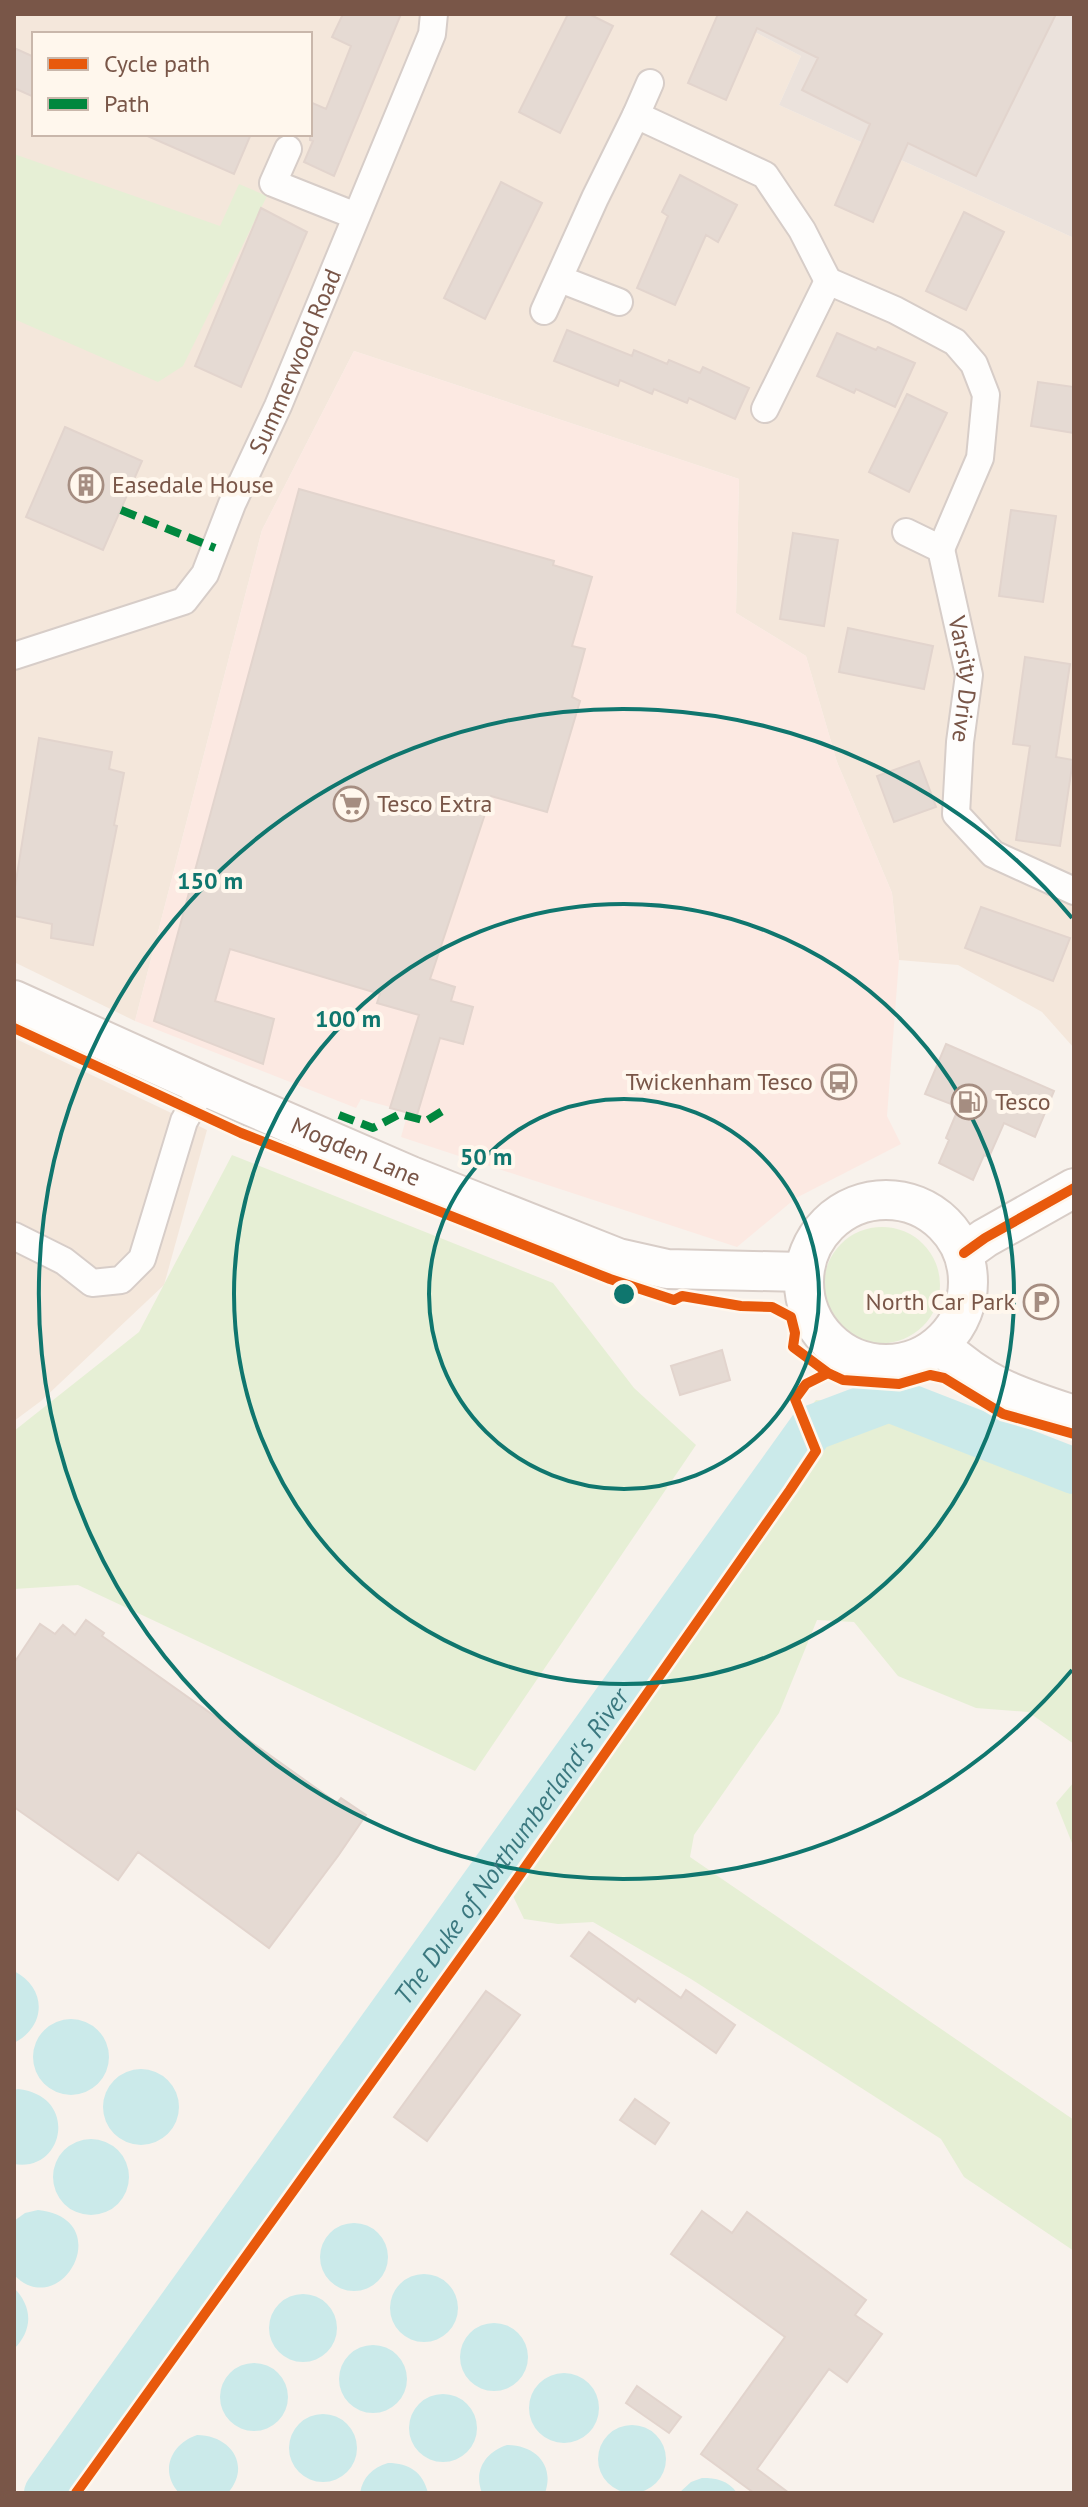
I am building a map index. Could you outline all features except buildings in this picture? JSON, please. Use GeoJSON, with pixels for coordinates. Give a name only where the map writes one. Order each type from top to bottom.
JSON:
{"type":"FeatureCollection","features":[{"type":"Feature","properties":{"kind":"street","name":"Summerwood Road"},"geometry":{"type":"LineString","coordinates":[[14,656],[184,601],[205,574],[432,34],[434,14]]}},
{"type":"Feature","properties":{"kind":"street"},"geometry":{"type":"LineString","coordinates":[[544,311],[650,83]]}},
{"type":"Feature","properties":{"kind":"street"},"geometry":{"type":"LineString","coordinates":[[636,115],[765,175],[802,230],[828,281],[895,310],[955,342],[974,364],[986,395],[980,458],[941,549],[906,532]]}},
{"type":"Feature","properties":{"kind":"street"},"geometry":{"type":"LineString","coordinates":[[288,149],[273,183],[356,216]]}},
{"type":"Feature","properties":{"kind":"street"},"geometry":{"type":"LineString","coordinates":[[560,279],[619,302]]}},
{"type":"Feature","properties":{"kind":"street"},"geometry":{"type":"LineString","coordinates":[[765,409],[828,281]]}},
{"type":"Feature","properties":{"kind":"street","name":"Varsity Drive"},"geometry":{"type":"LineString","coordinates":[[941,549],[969,675],[960,742],[956,814],[993,854],[1074,891]]}},
{"type":"Feature","properties":{"kind":"street","name":"Mogden Lane"},"geometry":{"type":"LineString","coordinates":[[14,1000],[411,1176],[618,1258],[667,1269],[802,1272]]}},
{"type":"Feature","properties":{"kind":"street"},"geometry":{"type":"LineString","coordinates":[[14,1236],[64,1261],[92,1283],[121,1280],[142,1259],[184,1121],[204,1086]]}},
{"type":"Feature","properties":{"kind":"street"},"geometry":{"type":"LineString","coordinates":[[964,1253],[1074,1188]]}},
{"type":"Feature","properties":{"kind":"street"},"geometry":{"type":"LineString","coordinates":[[872,1200],[900,1200],[927,1210],[949,1229],[964,1253],[969,1278],[967,1303],[956,1326],[940,1345],[919,1358],[896,1364],[872,1363],[850,1356],[825,1338],[814,1321],[805,1296],[802,1272],[812,1245],[827,1224],[847,1209],[872,1200]]}},
{"type":"Feature","properties":{"kind":"street"},"geometry":{"type":"LineString","coordinates":[[940,1345],[994,1386],[1017,1397],[1074,1415]]}},
{"type":"Feature","properties":{"kind":"shaded area"},"geometry":{"type":"Polygon","coordinates":[[[14,14],[720,14],[801,56],[779,105],[1074,238],[1074,1048],[1042,1012],[958,965],[899,960],[892,893],[837,762],[806,656],[736,613],[739,479],[354,351],[262,530],[135,1021],[14,962],[14,14]]]}},
{"type":"Feature","properties":{"kind":"shaded area"},"geometry":{"type":"Polygon","coordinates":[[[720,14],[1074,14],[1074,238],[779,105],[801,56],[720,14]]]}},
{"type":"Feature","properties":{"kind":"shaded area"},"geometry":{"type":"Polygon","coordinates":[[[354,351],[739,479],[736,613],[806,656],[837,762],[892,893],[899,960],[887,1116],[901,1144],[796,1198],[737,1247],[401,1137],[408,1112],[361,1099],[356,1108],[135,1021],[262,530],[354,351]]]}},
{"type":"Feature","properties":{"kind":"shaded area"},"geometry":{"type":"Polygon","coordinates":[[[14,1038],[207,1130],[164,1285],[41,1401],[14,1421],[14,1038]]]}},
{"type":"Feature","properties":{"kind":"green space"},"geometry":{"type":"Polygon","coordinates":[[[14,154],[220,226],[239,184],[267,196],[183,366],[158,382],[14,319],[14,154]]]}},
{"type":"Feature","properties":{"kind":"green space"},"geometry":{"type":"Polygon","coordinates":[[[232,1155],[553,1283],[634,1388],[696,1445],[475,1771],[78,1585],[14,1589],[14,1431],[139,1332],[232,1155]]]}},
{"type":"Feature","properties":{"kind":"green space"},"geometry":{"type":"Polygon","coordinates":[[[882,1227],[904,1231],[923,1244],[936,1263],[940,1285],[936,1307],[923,1326],[904,1339],[882,1343],[860,1339],[841,1326],[828,1307],[824,1285],[828,1263],[841,1244],[860,1231],[882,1227]]]}},
{"type":"Feature","properties":{"kind":"green space"},"geometry":{"type":"Polygon","coordinates":[[[816,1400],[944,1408],[1074,1458],[1074,1744],[1028,1712],[976,1708],[898,1676],[854,1622],[817,1620],[779,1713],[694,1835],[690,1857],[1074,2120],[1074,2251],[964,2177],[941,2139],[691,1979],[593,1922],[558,1924],[524,1919],[504,1877],[659,1658],[781,1494],[779,1443],[816,1400]]]}},
{"type":"Feature","properties":{"kind":"green space"},"geometry":{"type":"Polygon","coordinates":[[[1074,1782],[1074,1848],[1056,1803],[1074,1782]]]}},
{"type":"Feature","properties":{"kind":"water"},"geometry":{"type":"Polygon","coordinates":[[[14,1971],[33,1987],[39,2007],[33,2027],[14,2043],[14,1971]]]}},
{"type":"Feature","properties":{"kind":"water"},"geometry":{"type":"Polygon","coordinates":[[[71,2019],[86,2022],[98,2030],[106,2042],[109,2057],[106,2072],[98,2084],[86,2092],[71,2095],[56,2092],[44,2084],[36,2072],[33,2057],[36,2042],[44,2030],[56,2022],[71,2019]]]}},
{"type":"Feature","properties":{"kind":"water"},"geometry":{"type":"Polygon","coordinates":[[[141,2069],[156,2072],[168,2080],[176,2092],[179,2107],[176,2122],[168,2134],[156,2142],[141,2145],[126,2142],[114,2134],[106,2122],[103,2107],[106,2092],[114,2080],[126,2072],[141,2069]]]}},
{"type":"Feature","properties":{"kind":"water"},"geometry":{"type":"Polygon","coordinates":[[[14,2090],[38,2095],[51,2105],[57,2118],[58,2132],[54,2146],[44,2157],[31,2164],[14,2164],[14,2090]]]}},
{"type":"Feature","properties":{"kind":"water"},"geometry":{"type":"Polygon","coordinates":[[[91,2139],[106,2142],[118,2150],[126,2162],[129,2177],[126,2192],[118,2204],[106,2212],[91,2215],[76,2212],[64,2204],[56,2192],[53,2177],[56,2162],[64,2150],[76,2142],[91,2139]]]}},
{"type":"Feature","properties":{"kind":"water"},"geometry":{"type":"Polygon","coordinates":[[[38,2210],[62,2217],[75,2231],[78,2247],[74,2264],[64,2278],[49,2286],[32,2286],[14,2275],[14,2221],[25,2213],[38,2210]]]}},
{"type":"Feature","properties":{"kind":"water"},"geometry":{"type":"Polygon","coordinates":[[[347,2223],[361,2223],[373,2228],[383,2238],[388,2257],[383,2276],[373,2286],[361,2291],[347,2291],[335,2286],[325,2276],[320,2264],[320,2250],[325,2238],[335,2228],[347,2223]]]}},
{"type":"Feature","properties":{"kind":"water"},"geometry":{"type":"Polygon","coordinates":[[[417,2274],[431,2274],[443,2279],[453,2289],[458,2308],[453,2327],[443,2337],[431,2342],[417,2342],[405,2337],[395,2327],[390,2315],[390,2301],[395,2289],[405,2279],[417,2274]]]}},
{"type":"Feature","properties":{"kind":"water"},"geometry":{"type":"Polygon","coordinates":[[[14,2288],[25,2303],[28,2318],[25,2334],[14,2349],[14,2288]]]}},
{"type":"Feature","properties":{"kind":"water"},"geometry":{"type":"Polygon","coordinates":[[[296,2294],[310,2294],[322,2299],[332,2309],[337,2328],[332,2347],[322,2357],[310,2362],[296,2362],[284,2357],[274,2347],[269,2335],[269,2321],[274,2309],[284,2299],[296,2294]]]}},
{"type":"Feature","properties":{"kind":"water"},"geometry":{"type":"Polygon","coordinates":[[[487,2323],[501,2323],[513,2328],[523,2338],[528,2357],[523,2376],[513,2386],[501,2391],[487,2391],[475,2386],[465,2376],[460,2364],[460,2350],[465,2338],[475,2328],[487,2323]]]}},
{"type":"Feature","properties":{"kind":"water"},"geometry":{"type":"Polygon","coordinates":[[[366,2345],[380,2345],[392,2350],[402,2360],[407,2379],[402,2398],[392,2408],[380,2413],[366,2413],[354,2408],[344,2398],[339,2386],[339,2372],[344,2360],[354,2350],[366,2345]]]}},
{"type":"Feature","properties":{"kind":"water"},"geometry":{"type":"Polygon","coordinates":[[[247,2363],[261,2363],[273,2368],[283,2378],[288,2397],[283,2416],[273,2426],[261,2431],[247,2431],[235,2426],[225,2416],[220,2404],[220,2390],[225,2378],[235,2368],[247,2363]]]}},
{"type":"Feature","properties":{"kind":"water"},"geometry":{"type":"Polygon","coordinates":[[[564,2373],[583,2379],[593,2389],[599,2408],[593,2427],[583,2437],[564,2443],[545,2437],[535,2427],[529,2408],[535,2389],[545,2379],[564,2373]]]}},
{"type":"Feature","properties":{"kind":"water"},"geometry":{"type":"Polygon","coordinates":[[[436,2394],[450,2394],[462,2399],[472,2409],[477,2428],[472,2447],[462,2457],[450,2462],[436,2462],[424,2457],[414,2447],[409,2435],[409,2421],[414,2409],[424,2399],[436,2394]]]}},
{"type":"Feature","properties":{"kind":"water"},"geometry":{"type":"Polygon","coordinates":[[[316,2414],[330,2414],[342,2419],[352,2429],[357,2448],[352,2467],[342,2477],[330,2482],[316,2482],[304,2477],[294,2467],[289,2455],[289,2441],[294,2429],[304,2419],[316,2414]]]}},
{"type":"Feature","properties":{"kind":"water"},"geometry":{"type":"Polygon","coordinates":[[[625,2425],[639,2425],[651,2430],[661,2440],[666,2459],[661,2478],[651,2488],[639,2493],[625,2493],[613,2488],[603,2478],[598,2466],[598,2452],[603,2440],[613,2430],[625,2425]]]}},
{"type":"Feature","properties":{"kind":"water"},"geometry":{"type":"Polygon","coordinates":[[[197,2435],[219,2440],[234,2454],[238,2472],[228,2493],[179,2493],[173,2485],[169,2467],[171,2459],[180,2445],[197,2435]]]}},
{"type":"Feature","properties":{"kind":"water"},"geometry":{"type":"Polygon","coordinates":[[[507,2445],[526,2449],[540,2458],[547,2474],[545,2493],[482,2493],[479,2477],[483,2463],[493,2452],[507,2445]]]}},
{"type":"Feature","properties":{"kind":"water"},"geometry":{"type":"Polygon","coordinates":[[[388,2463],[414,2470],[423,2479],[428,2493],[360,2493],[369,2474],[388,2463]]]}},
{"type":"Feature","properties":{"kind":"water"},"geometry":{"type":"Polygon","coordinates":[[[702,2478],[721,2481],[737,2493],[679,2493],[691,2482],[702,2478]]]}},
{"type":"Feature","properties":{"kind":"waterway","name":"The Duke of Northumberland's River"},"geometry":{"type":"LineString","coordinates":[[47,2493],[812,1428],[889,1399],[1074,1471]]}},
{"type":"Feature","properties":{"kind":"marked path"},"geometry":{"type":"LineString","coordinates":[[121,510],[215,548]]}},
{"type":"Feature","properties":{"kind":"marked path"},"geometry":{"type":"LineString","coordinates":[[339,1115],[373,1128],[400,1114],[426,1121],[444,1110]]}},
{"type":"Feature","properties":{"kind":"cycle path"},"geometry":{"type":"LineString","coordinates":[[14,1028],[241,1133],[610,1279],[674,1300],[682,1296],[741,1306],[772,1307],[791,1317],[795,1333],[793,1347],[828,1373],[843,1380],[899,1384],[930,1375],[944,1378],[1003,1414],[1074,1434]]}},
{"type":"Feature","properties":{"kind":"cycle path"},"geometry":{"type":"LineString","coordinates":[[964,1253],[1074,1188]]}},
{"type":"Feature","properties":{"kind":"cycle path"},"geometry":{"type":"LineString","coordinates":[[76,2493],[493,1913],[790,1490],[816,1451],[795,1399],[806,1384],[828,1373]]}},
{"type":"Feature","properties":{"kind":"place","name":"Easedale House"},"geometry":{"type":"Point","coordinates":[86,485]}},
{"type":"Feature","properties":{"kind":"place","name":"Tesco Extra"},"geometry":{"type":"Point","coordinates":[351,804]}},
{"type":"Feature","properties":{"kind":"place","name":"Twickenham Tesco"},"geometry":{"type":"Point","coordinates":[839,1082]}},
{"type":"Feature","properties":{"kind":"place","name":"Tesco"},"geometry":{"type":"Point","coordinates":[969,1102]}},
{"type":"Feature","properties":{"kind":"place","name":"North Car Park"},"geometry":{"type":"Point","coordinates":[1041,1302]}}]}
